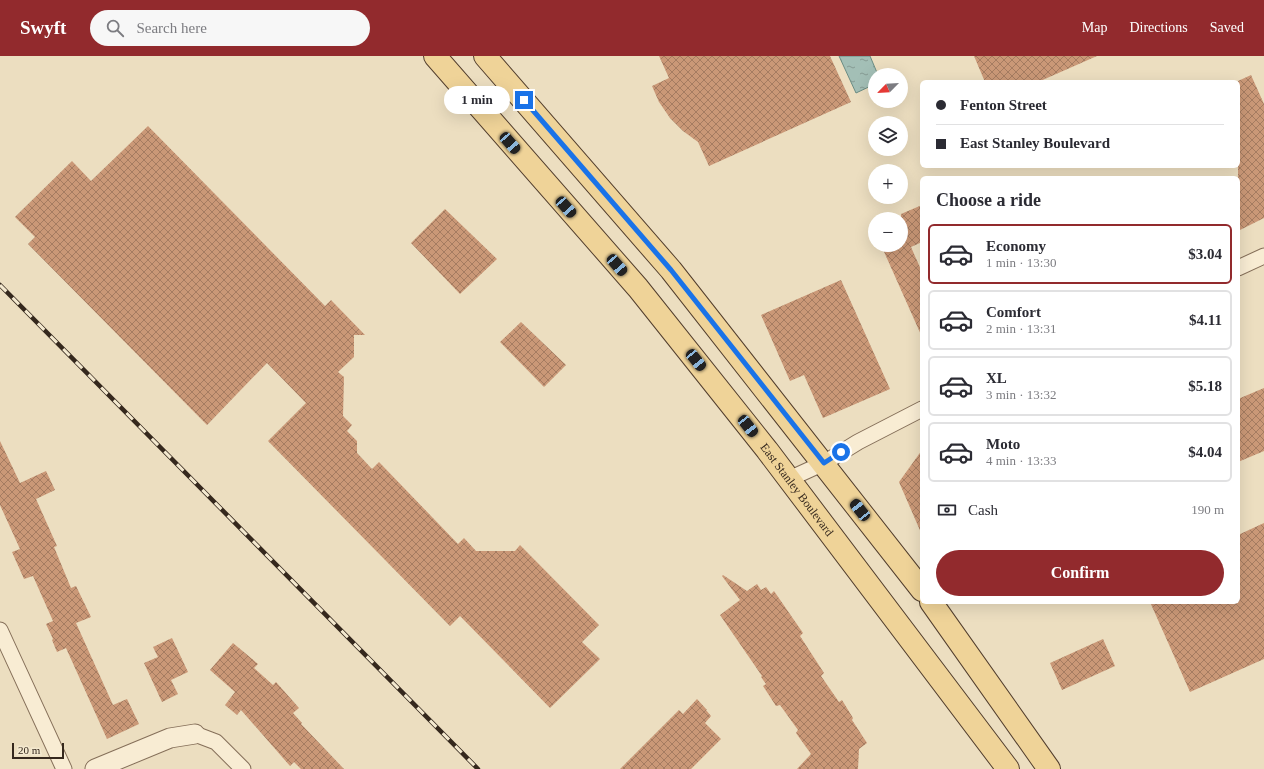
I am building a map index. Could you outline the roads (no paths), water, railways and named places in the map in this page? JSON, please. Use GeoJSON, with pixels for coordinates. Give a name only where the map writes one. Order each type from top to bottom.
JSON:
{"type":"FeatureCollection","features":[{"type":"Feature","properties":{"kind":"main road","name":"East Stanley Boulevard"},"geometry":{"type":"LineString","coordinates":[[435,56],[638,288],[767,450],[1008,769]]}},
{"type":"Feature","properties":{"kind":"main road"},"geometry":{"type":"LineString","coordinates":[[485,56],[671,270],[824,463],[920,587]]}},
{"type":"Feature","properties":{"kind":"main road"},"geometry":{"type":"LineString","coordinates":[[932,604],[1049,769]]}},
{"type":"Feature","properties":{"kind":"street"},"geometry":{"type":"LineString","coordinates":[[1240,267],[1264,256]]}},
{"type":"Feature","properties":{"kind":"street"},"geometry":{"type":"LineString","coordinates":[[789,479],[824,463],[858,442],[920,410]]}},
{"type":"Feature","properties":{"kind":"street"},"geometry":{"type":"LineString","coordinates":[[0,630],[64,769]]}},
{"type":"Feature","properties":{"kind":"street"},"geometry":{"type":"LineString","coordinates":[[95,769],[170,738],[195,734],[216,742],[242,769]]}},
{"type":"Feature","properties":{"kind":"water"},"geometry":{"type":"Polygon","coordinates":[[[839,56],[870,56],[875,68],[868,68],[868,87],[856,93],[839,56]]]}},
{"type":"Feature","properties":{"kind":"railway"},"geometry":{"type":"LineString","coordinates":[[0,285],[478,769]]}}]}
